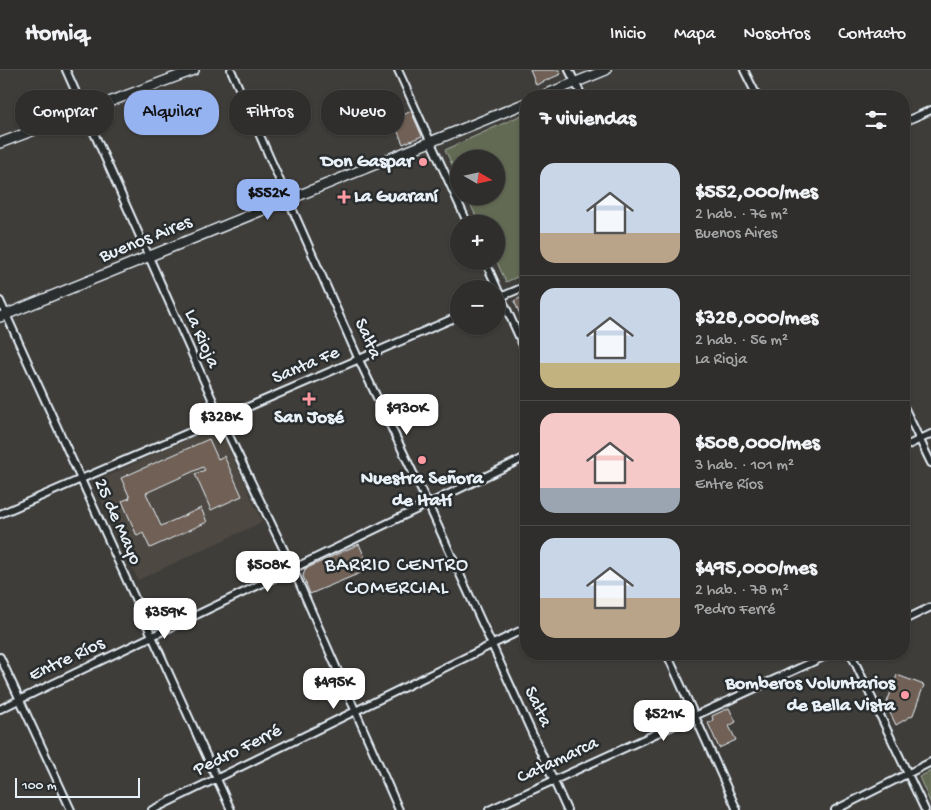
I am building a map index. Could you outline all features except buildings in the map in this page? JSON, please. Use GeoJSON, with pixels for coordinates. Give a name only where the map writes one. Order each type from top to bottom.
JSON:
{"type":"FeatureCollection","features":[{"type":"Feature","properties":{"kind":"street","name":"La Rioja"},"geometry":{"type":"LineString","coordinates":[[66,70],[75,90]]}},
{"type":"Feature","properties":{"kind":"street"},"geometry":{"type":"LineString","coordinates":[[114,99],[194,70]]}},
{"type":"Feature","properties":{"kind":"street","name":"Salta"},"geometry":{"type":"LineString","coordinates":[[231,70],[359,360],[428,504],[567,810]]}},
{"type":"Feature","properties":{"kind":"street"},"geometry":{"type":"LineString","coordinates":[[398,70],[464,215]]}},
{"type":"Feature","properties":{"kind":"street"},"geometry":{"type":"LineString","coordinates":[[569,70],[579,90]]}},
{"type":"Feature","properties":{"kind":"street"},"geometry":{"type":"LineString","coordinates":[[556,90],[606,70]]}},
{"type":"Feature","properties":{"kind":"street"},"geometry":{"type":"LineString","coordinates":[[744,70],[754,90]]}},
{"type":"Feature","properties":{"kind":"street","name":"Buenos Aires"},"geometry":{"type":"LineString","coordinates":[[3,316],[432,143],[520,106]]}},
{"type":"Feature","properties":{"kind":"street"},"geometry":{"type":"LineString","coordinates":[[910,119],[931,110]]}},
{"type":"Feature","properties":{"kind":"street"},"geometry":{"type":"LineString","coordinates":[[0,143],[20,135]]}},
{"type":"Feature","properties":{"kind":"street","name":"La Rioja"},"geometry":{"type":"LineString","coordinates":[[95,135],[220,419],[293,568],[399,810]]}},
{"type":"Feature","properties":{"kind":"street"},"geometry":{"type":"LineString","coordinates":[[505,295],[520,289]]}},
{"type":"Feature","properties":{"kind":"street","name":"25 de Mayo"},"geometry":{"type":"LineString","coordinates":[[0,301],[3,316],[81,479],[230,810]]}},
{"type":"Feature","properties":{"kind":"street"},"geometry":{"type":"LineString","coordinates":[[505,312],[520,340]]}},
{"type":"Feature","properties":{"kind":"street","name":"Santa Fe"},"geometry":{"type":"LineString","coordinates":[[0,514],[450,320]]}},
{"type":"Feature","properties":{"kind":"street"},"geometry":{"type":"LineString","coordinates":[[910,419],[931,463]]}},
{"type":"Feature","properties":{"kind":"street"},"geometry":{"type":"LineString","coordinates":[[910,444],[931,434]]}},
{"type":"Feature","properties":{"kind":"street","name":"Entre Ríos"},"geometry":{"type":"LineString","coordinates":[[0,709],[520,460]]}},
{"type":"Feature","properties":{"kind":"street"},"geometry":{"type":"LineString","coordinates":[[910,617],[931,607]]}},
{"type":"Feature","properties":{"kind":"street","name":"Pedro Ferré"},"geometry":{"type":"LineString","coordinates":[[152,810],[520,631]]}},
{"type":"Feature","properties":{"kind":"street"},"geometry":{"type":"LineString","coordinates":[[0,657],[71,810]]}},
{"type":"Feature","properties":{"kind":"street"},"geometry":{"type":"LineString","coordinates":[[670,660],[737,810]]}},
{"type":"Feature","properties":{"kind":"street","name":"Catamarca"},"geometry":{"type":"LineString","coordinates":[[489,810],[553,779],[817,660]]}},
{"type":"Feature","properties":{"kind":"street"},"geometry":{"type":"LineString","coordinates":[[853,660],[925,810]]}},
{"type":"Feature","properties":{"kind":"street"},"geometry":{"type":"LineString","coordinates":[[835,810],[931,762]]}},
{"type":"Feature","properties":{"kind":"shaded area"},"geometry":{"type":"Polygon","coordinates":[[[218,425],[262,522],[138,580],[93,483],[218,425]]]}},
{"type":"Feature","properties":{"kind":"green space"},"geometry":{"type":"Polygon","coordinates":[[[520,116],[520,276],[506,282],[501,270],[505,270],[505,215],[475,215],[471,205],[505,205],[505,150],[450,150],[450,160],[445,150],[520,116]]]}},
{"type":"Feature","properties":{"kind":"green space"},"geometry":{"type":"Polygon","coordinates":[[[931,771],[931,804],[919,777],[931,771]]]}},
{"type":"Feature","properties":{"kind":"place","name":"Don Gaspar"},"geometry":{"type":"Point","coordinates":[423,162]}},
{"type":"Feature","properties":{"kind":"place","name":"La Guaraní"},"geometry":{"type":"Point","coordinates":[344,197]}},
{"type":"Feature","properties":{"kind":"place","name":"San José"},"geometry":{"type":"Point","coordinates":[309,399]}},
{"type":"Feature","properties":{"kind":"place","name":"Nuestra Señora de Itatí"},"geometry":{"type":"Point","coordinates":[422,460]}},
{"type":"Feature","properties":{"kind":"place","name":"Bomberos Voluntarios de Bella Vista"},"geometry":{"type":"Point","coordinates":[905,695]}},
{"type":"Feature","properties":{"kind":"district","name":"BARRIO CENTRO COMERCIAL"},"geometry":{"type":"Point","coordinates":[397,578]}}]}
